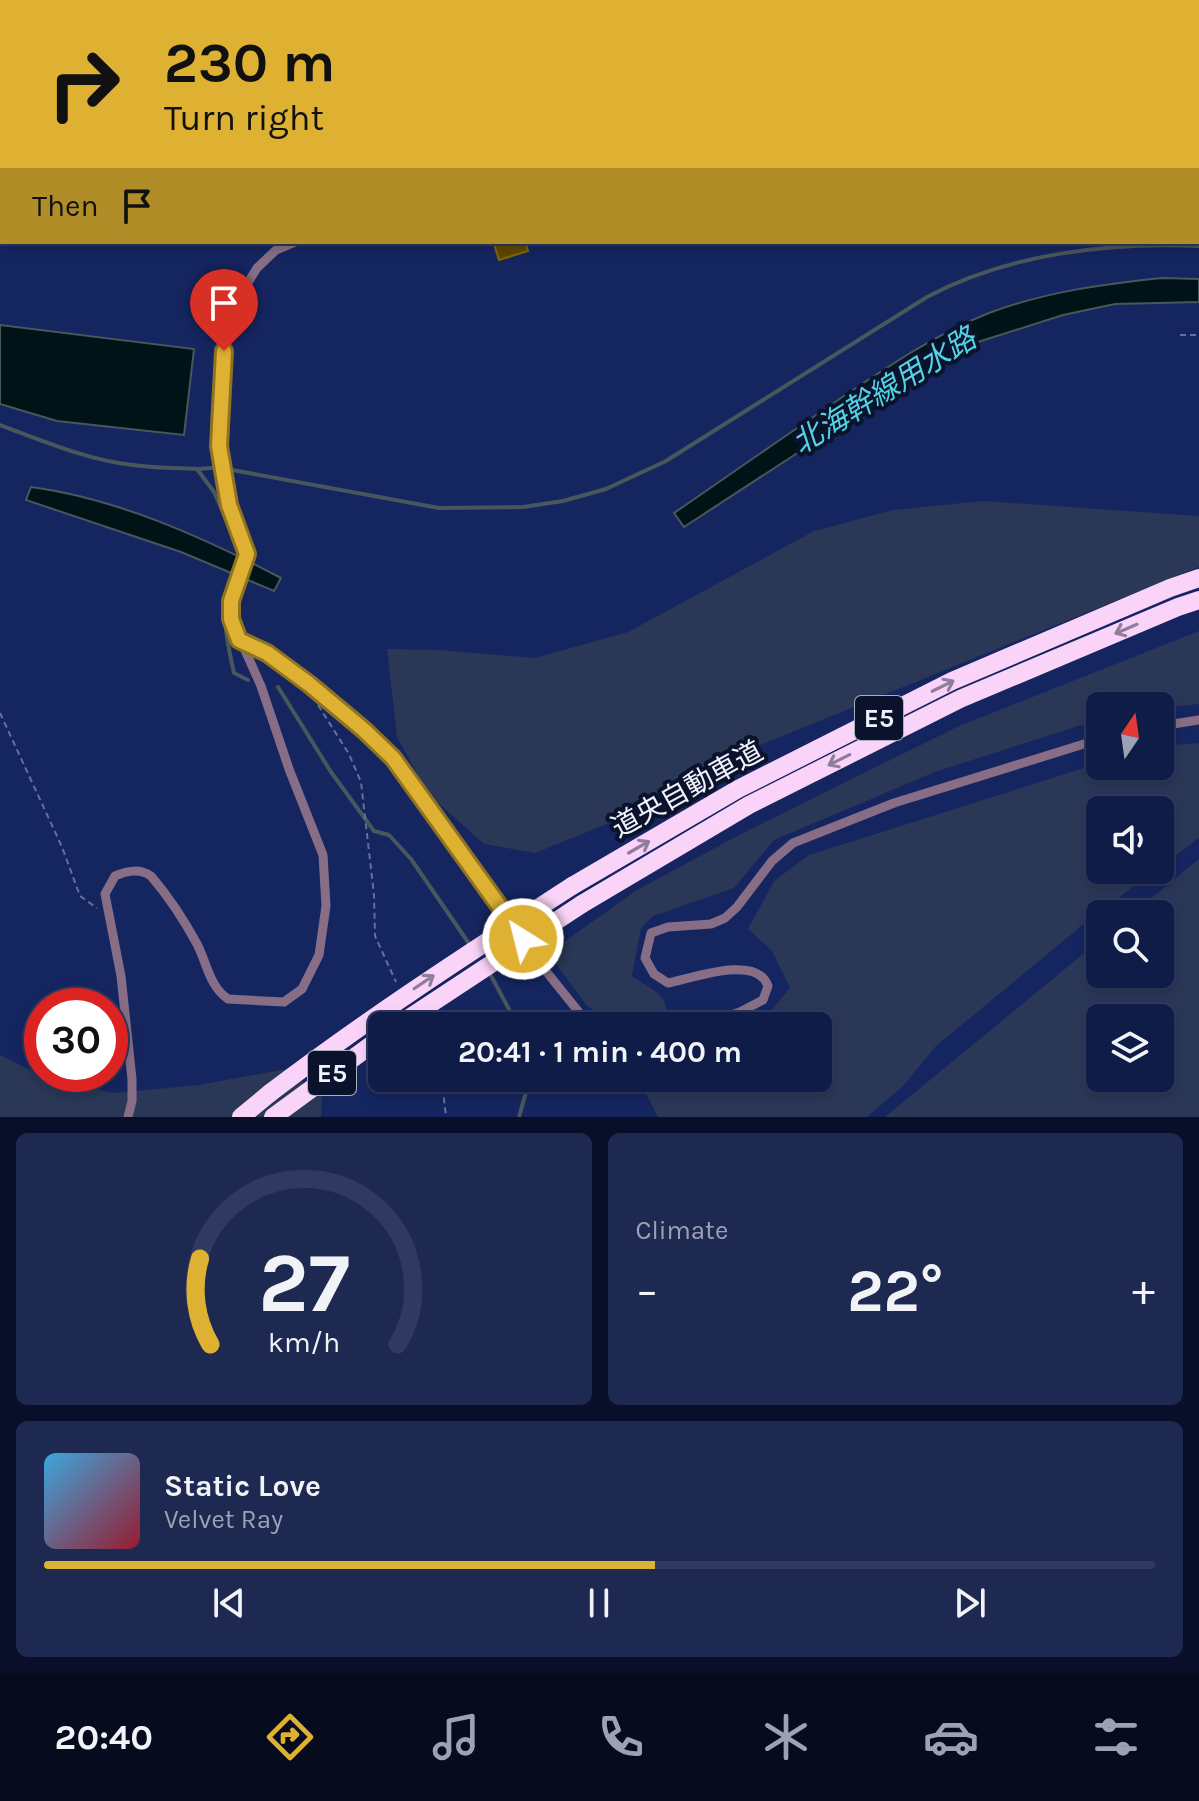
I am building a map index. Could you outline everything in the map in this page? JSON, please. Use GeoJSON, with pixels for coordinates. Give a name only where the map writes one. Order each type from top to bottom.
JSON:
{"type":"FeatureCollection","features":[{"type":"Feature","properties":{"kind":"highway","name":"道央自動車道"},"geometry":{"type":"LineString","coordinates":[[241,1117],[341,1039],[413,989],[572,886],[738,789],[952,681],[1199,578]]}},
{"type":"Feature","properties":{"kind":"highway","name":"道央自動車道"},"geometry":{"type":"LineString","coordinates":[[418,1012],[582,904],[749,805],[960,699],[1199,600]]}},
{"type":"Feature","properties":{"kind":"highway","name":"E5"},"geometry":{"type":"LineString","coordinates":[[278,1113],[368,1047]]}},
{"type":"Feature","properties":{"kind":"street"},"geometry":{"type":"LineString","coordinates":[[128,1117],[132,1079],[121,976],[105,894],[115,876],[130,871],[145,872],[151,876],[182,918],[199,948],[210,977],[228,999],[284,1002],[302,989],[319,955],[326,906],[323,855],[261,686],[231,619],[231,601],[247,554],[229,505],[219,446],[227,329],[239,297],[257,268],[276,250],[290,244]]}},
{"type":"Feature","properties":{"kind":"street"},"geometry":{"type":"LineString","coordinates":[[239,640],[267,653],[309,684],[393,758],[541,965],[579,1012]]}},
{"type":"Feature","properties":{"kind":"street"},"geometry":{"type":"LineString","coordinates":[[1174,724],[1199,720]]}},
{"type":"Feature","properties":{"kind":"street"},"geometry":{"type":"LineString","coordinates":[[733,1012],[763,1000],[768,986],[765,977],[757,971],[741,969],[668,983],[654,974],[645,958],[651,933],[668,927],[711,924],[725,918],[772,861],[793,843],[894,803],[1086,743]]}},
{"type":"Feature","properties":{"kind":"path"},"geometry":{"type":"LineString","coordinates":[[1180,335],[1199,335]]}},
{"type":"Feature","properties":{"kind":"path"},"geometry":{"type":"LineString","coordinates":[[318,706],[349,754],[361,782],[374,895],[375,936],[399,988]]}},
{"type":"Feature","properties":{"kind":"path"},"geometry":{"type":"LineString","coordinates":[[0,713],[62,847],[80,896],[108,916]]}},
{"type":"Feature","properties":{"kind":"path"},"geometry":{"type":"LineString","coordinates":[[443,1092],[446,1117]]}},
{"type":"Feature","properties":{"kind":"shaded area"},"geometry":{"type":"Polygon","coordinates":[[[983,501],[1199,516],[1199,567],[728,758],[617,820],[535,853],[484,844],[428,794],[397,737],[387,649],[535,658],[628,632],[814,531],[893,510],[983,501]]]}},
{"type":"Feature","properties":{"kind":"shaded area"},"geometry":{"type":"Polygon","coordinates":[[[1199,631],[1199,704],[1174,707],[1174,692],[1086,692],[1086,723],[935,772],[774,840],[734,888],[653,916],[641,928],[632,976],[659,995],[667,1012],[595,1012],[587,1006],[548,953],[637,890],[743,833],[959,726],[1199,631]]]}},
{"type":"Feature","properties":{"kind":"shaded area"},"geometry":{"type":"Polygon","coordinates":[[[1199,743],[1199,838],[1174,857],[1174,796],[1086,796],[1086,884],[1137,884],[1116,900],[1086,900],[1086,922],[936,1046],[903,1086],[867,1117],[658,1117],[645,1092],[832,1092],[832,1012],[770,1012],[790,988],[772,951],[748,929],[774,881],[809,855],[1086,767],[1086,780],[1174,780],[1174,745],[1199,743]]]}},
{"type":"Feature","properties":{"kind":"shaded area"},"geometry":{"type":"Polygon","coordinates":[[[1199,859],[1199,1117],[885,1117],[1086,952],[1086,988],[1174,988],[1174,900],[1149,900],[1169,884],[1174,884],[1174,880],[1199,859]]]}},
{"type":"Feature","properties":{"kind":"shaded area"},"geometry":{"type":"Polygon","coordinates":[[[0,1055],[24,1067],[24,1092],[128,1092],[199,1085],[286,1069],[322,1096],[321,1117],[0,1117],[0,1055]]]}},
{"type":"Feature","properties":{"kind":"water","name":"北海幹線用水路"},"geometry":{"type":"Polygon","coordinates":[[[1162,278],[1199,279],[1199,302],[1115,304],[1063,315],[978,342],[877,401],[684,527],[674,513],[872,378],[954,329],[989,313],[1053,294],[1162,278]]]}},
{"type":"Feature","properties":{"kind":"water"},"geometry":{"type":"Polygon","coordinates":[[[0,325],[194,349],[184,435],[57,421],[0,404],[0,325]]]}},
{"type":"Feature","properties":{"kind":"water"},"geometry":{"type":"Polygon","coordinates":[[[31,487],[63,492],[127,510],[222,548],[281,578],[274,591],[181,552],[26,500],[31,487]]]}},
{"type":"Feature","properties":{"kind":"building"},"geometry":{"type":"Polygon","coordinates":[[[494,244],[526,244],[528,251],[499,260],[494,244]]]}},
{"type":"Feature","properties":{"kind":"waterway"},"geometry":{"type":"LineString","coordinates":[[232,470],[439,508],[523,507],[563,501],[606,489],[666,461],[927,297],[958,282],[991,270],[1059,254],[1130,246],[1199,246]]}},
{"type":"Feature","properties":{"kind":"waterway"},"geometry":{"type":"LineString","coordinates":[[0,425],[65,449],[116,463],[197,469],[214,492],[241,553],[238,562]]}},
{"type":"Feature","properties":{"kind":"waterway"},"geometry":{"type":"LineString","coordinates":[[198,469],[212,468]]}},
{"type":"Feature","properties":{"kind":"waterway"},"geometry":{"type":"LineString","coordinates":[[235,570],[226,611],[226,632],[234,673],[248,680]]}},
{"type":"Feature","properties":{"kind":"waterway"},"geometry":{"type":"LineString","coordinates":[[278,687],[331,772],[374,831],[389,835],[411,859],[470,945]]}},
{"type":"Feature","properties":{"kind":"waterway"},"geometry":{"type":"LineString","coordinates":[[489,972],[510,1012]]}},
{"type":"Feature","properties":{"kind":"waterway"},"geometry":{"type":"LineString","coordinates":[[519,1117],[526,1092]]}},
{"type":"Feature","properties":{"kind":"route"},"geometry":{"type":"LineString","coordinates":[[224,351],[219,446],[229,505],[247,554],[231,601],[231,619],[239,640],[267,653],[309,684],[393,758],[523,939]]}}]}
